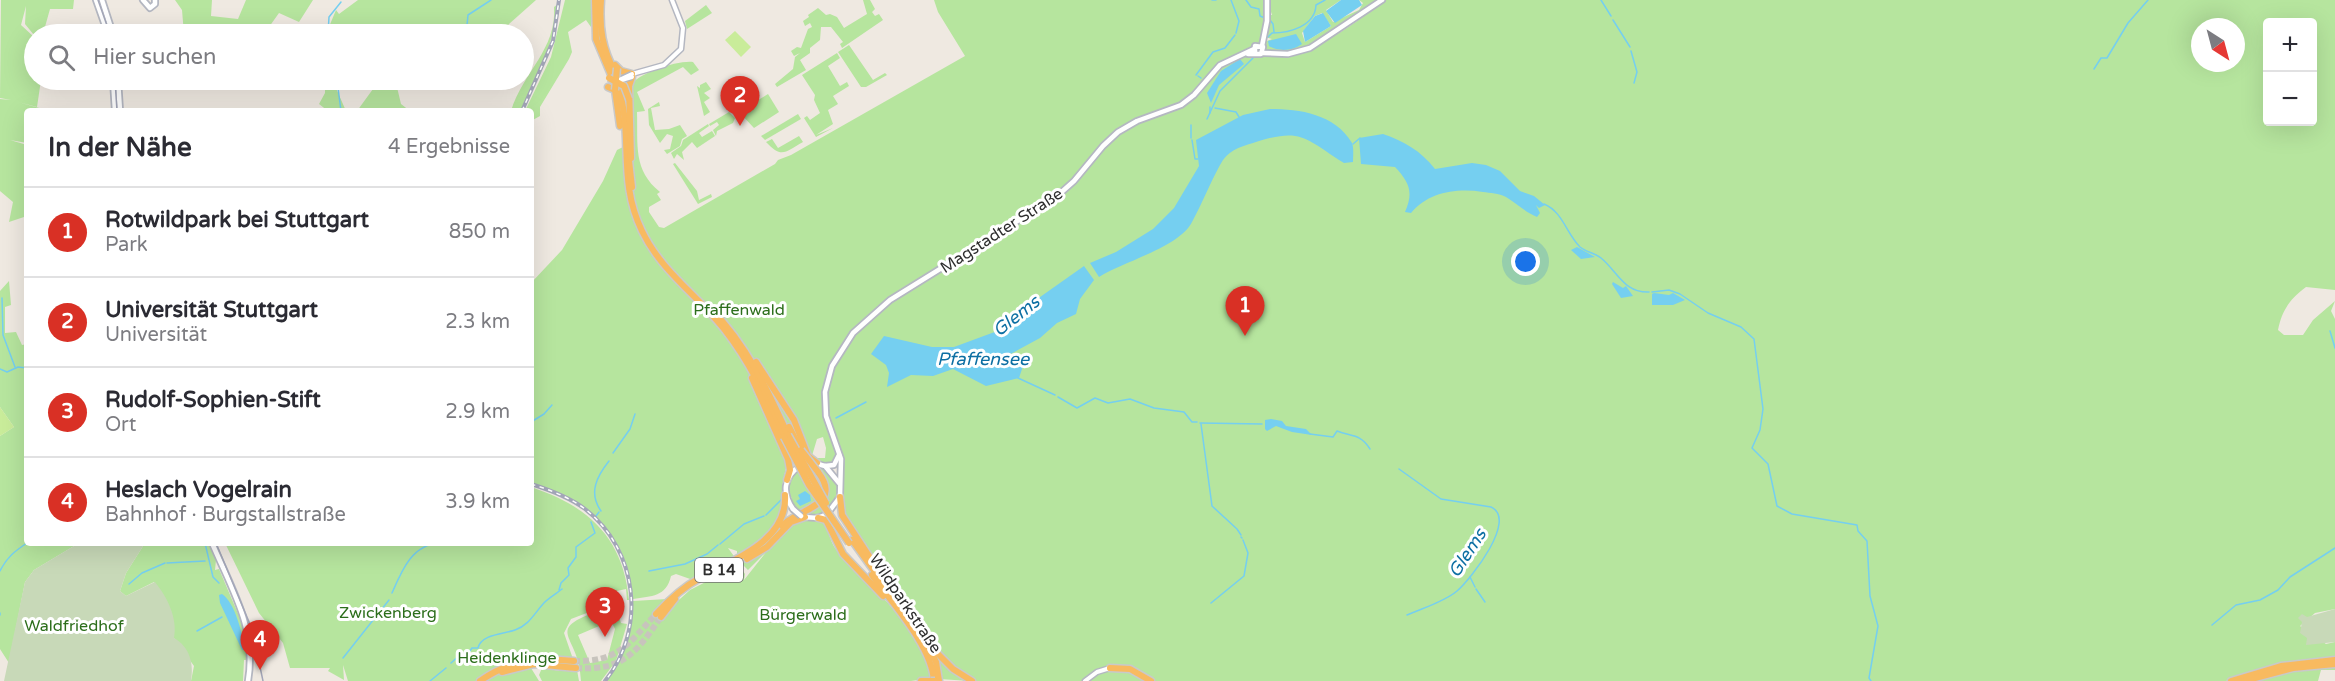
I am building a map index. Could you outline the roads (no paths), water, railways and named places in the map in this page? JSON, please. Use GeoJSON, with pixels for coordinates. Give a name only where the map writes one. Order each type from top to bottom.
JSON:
{"type":"FeatureCollection","features":[{"type":"Feature","properties":{"kind":"highway","name":"B 14"},"geometry":{"type":"LineString","coordinates":[[598,0],[619,110],[620,148],[625,159],[630,198],[649,244],[669,273],[713,317],[735,345],[786,452],[790,466],[787,480]]}},
{"type":"Feature","properties":{"kind":"highway","name":"B 14"},"geometry":{"type":"LineString","coordinates":[[598,0],[593,39],[627,108],[630,169],[637,208],[653,245],[672,270],[731,332],[757,369],[778,410],[801,450],[818,472],[825,488],[820,503],[789,518],[752,556],[689,588],[658,616],[689,585],[737,561],[756,548],[784,515],[785,495]]}},
{"type":"Feature","properties":{"kind":"highway","name":"B 14"},"geometry":{"type":"LineString","coordinates":[[598,0],[599,35],[609,62]]}},
{"type":"Feature","properties":{"kind":"highway","name":"B 14"},"geometry":{"type":"LineString","coordinates":[[600,13],[600,34],[613,80],[625,87],[629,99]]}},
{"type":"Feature","properties":{"kind":"highway","name":"B 14"},"geometry":{"type":"LineString","coordinates":[[630,169],[629,99],[632,77]]}},
{"type":"Feature","properties":{"kind":"highway"},"geometry":{"type":"LineString","coordinates":[[613,80],[632,77]]}},
{"type":"Feature","properties":{"kind":"highway"},"geometry":{"type":"LineString","coordinates":[[731,332],[739,339],[774,387],[797,424],[807,455],[816,463]]}},
{"type":"Feature","properties":{"kind":"highway"},"geometry":{"type":"LineString","coordinates":[[735,345],[813,483],[850,542]]}},
{"type":"Feature","properties":{"kind":"highway"},"geometry":{"type":"LineString","coordinates":[[778,410],[786,436]]}},
{"type":"Feature","properties":{"kind":"highway"},"geometry":{"type":"LineString","coordinates":[[840,497],[840,510],[873,559],[891,593]]}},
{"type":"Feature","properties":{"kind":"highway"},"geometry":{"type":"LineString","coordinates":[[752,556],[769,545],[791,522],[803,517]]}},
{"type":"Feature","properties":{"kind":"highway"},"geometry":{"type":"LineString","coordinates":[[818,518],[827,522],[843,554],[902,617]]}},
{"type":"Feature","properties":{"kind":"highway","name":"Wildparkstraße"},"geometry":{"type":"LineString","coordinates":[[850,542],[922,636]]}},
{"type":"Feature","properties":{"kind":"highway","name":"Wildparkstraße"},"geometry":{"type":"LineString","coordinates":[[850,542],[927,654],[935,681]]}},
{"type":"Feature","properties":{"kind":"highway"},"geometry":{"type":"LineString","coordinates":[[921,681],[935,681],[934,658],[922,636]]}},
{"type":"Feature","properties":{"kind":"highway"},"geometry":{"type":"LineString","coordinates":[[922,636],[945,663],[972,681]]}},
{"type":"Feature","properties":{"kind":"highway"},"geometry":{"type":"LineString","coordinates":[[480,681],[502,667],[518,662],[545,659],[575,665],[526,665],[506,670],[486,681]]}},
{"type":"Feature","properties":{"kind":"highway"},"geometry":{"type":"LineString","coordinates":[[2231,681],[2281,666],[2335,662]]}},
{"type":"Feature","properties":{"kind":"highway"},"geometry":{"type":"LineString","coordinates":[[2244,681],[2286,670],[2335,662]]}},
{"type":"Feature","properties":{"kind":"highway"},"geometry":{"type":"LineString","coordinates":[[1110,668],[1134,671],[1151,681]]}},
{"type":"Feature","properties":{"kind":"highway"},"geometry":{"type":"LineString","coordinates":[[1134,671],[1143,681]]}},
{"type":"Feature","properties":{"kind":"main road"},"geometry":{"type":"LineString","coordinates":[[96,0],[105,24]]}},
{"type":"Feature","properties":{"kind":"main road"},"geometry":{"type":"LineString","coordinates":[[102,0],[110,24]]}},
{"type":"Feature","properties":{"kind":"main road"},"geometry":{"type":"LineString","coordinates":[[144,0],[150,8],[155,4],[155,0]]}},
{"type":"Feature","properties":{"kind":"main road"},"geometry":{"type":"LineString","coordinates":[[1254,51],[1262,48],[1267,21],[1267,0]]}},
{"type":"Feature","properties":{"kind":"main road","name":"Magstadter Straße"},"geometry":{"type":"LineString","coordinates":[[840,485],[839,453],[825,408],[826,384],[834,361],[853,333],[873,312],[1056,197],[1119,132],[1137,121],[1184,103],[1218,67],[1237,56],[1262,48],[1274,54],[1296,53],[1314,46],[1382,0]]}},
{"type":"Feature","properties":{"kind":"main road"},"geometry":{"type":"LineString","coordinates":[[115,108],[116,90]]}},
{"type":"Feature","properties":{"kind":"main road"},"geometry":{"type":"LineString","coordinates":[[117,90],[120,108]]}},
{"type":"Feature","properties":{"kind":"main road"},"geometry":{"type":"LineString","coordinates":[[825,466],[835,463],[839,453]]}},
{"type":"Feature","properties":{"kind":"main road"},"geometry":{"type":"LineString","coordinates":[[785,495],[793,509],[803,517],[818,518],[832,510],[840,497],[840,485],[833,474],[825,466],[816,463],[800,466],[787,480]]}},
{"type":"Feature","properties":{"kind":"main road","name":"B 14"},"geometry":{"type":"LineString","coordinates":[[785,495],[787,480]]}},
{"type":"Feature","properties":{"kind":"main road"},"geometry":{"type":"LineString","coordinates":[[212,546],[244,623],[250,658],[248,681]]}},
{"type":"Feature","properties":{"kind":"street"},"geometry":{"type":"LineString","coordinates":[[613,80],[632,77],[664,65],[681,49],[683,28],[672,0]]}},
{"type":"Feature","properties":{"kind":"street"},"geometry":{"type":"LineString","coordinates":[[1085,681],[1097,672],[1110,668]]}},
{"type":"Feature","properties":{"kind":"water"},"geometry":{"type":"Polygon","coordinates":[[[1341,0],[1359,0],[1362,5],[1335,23],[1326,11],[1341,0]]]}},
{"type":"Feature","properties":{"kind":"water"},"geometry":{"type":"Polygon","coordinates":[[[1323,13],[1331,26],[1305,42],[1303,31],[1315,16],[1323,13]]]}},
{"type":"Feature","properties":{"kind":"water"},"geometry":{"type":"Polygon","coordinates":[[[1296,34],[1302,44],[1298,46],[1281,50],[1269,46],[1268,41],[1296,34]]]}},
{"type":"Feature","properties":{"kind":"water"},"geometry":{"type":"Polygon","coordinates":[[[1240,59],[1244,64],[1219,85],[1211,103],[1207,93],[1221,71],[1240,59]]]}},
{"type":"Feature","properties":{"kind":"water"},"geometry":{"type":"Polygon","coordinates":[[[1270,109],[1305,112],[1336,125],[1352,143],[1353,162],[1344,163],[1311,141],[1293,136],[1269,138],[1238,148],[1223,160],[1186,231],[1150,253],[1099,277],[1090,263],[1116,252],[1153,229],[1174,208],[1199,166],[1196,140],[1243,115],[1270,109]]]}},
{"type":"Feature","properties":{"kind":"water"},"geometry":{"type":"Polygon","coordinates":[[[1383,134],[1412,147],[1435,169],[1472,163],[1486,165],[1500,171],[1520,191],[1534,196],[1545,205],[1539,208],[1536,205],[1540,213],[1537,217],[1503,196],[1473,191],[1453,191],[1426,200],[1411,213],[1405,212],[1409,199],[1409,188],[1395,167],[1361,164],[1359,138],[1383,134]]]}},
{"type":"Feature","properties":{"kind":"water"},"geometry":{"type":"Polygon","coordinates":[[[1577,247],[1595,257],[1581,259],[1571,250],[1577,247]]]}},
{"type":"Feature","properties":{"kind":"water","name":"Pfaffensee"},"geometry":{"type":"Polygon","coordinates":[[[1084,266],[1094,280],[1080,299],[1076,314],[1057,323],[1040,338],[1005,357],[1007,363],[1018,363],[1023,366],[1019,378],[986,386],[953,369],[933,376],[911,375],[887,387],[889,373],[886,365],[871,354],[884,336],[932,347],[954,347],[1000,330],[1033,302],[1084,266]]]}},
{"type":"Feature","properties":{"kind":"water"},"geometry":{"type":"Polygon","coordinates":[[[1613,282],[1623,288],[1626,286],[1633,296],[1621,298],[1613,282]]]}},
{"type":"Feature","properties":{"kind":"water"},"geometry":{"type":"Polygon","coordinates":[[[1673,293],[1685,300],[1673,305],[1652,305],[1652,294],[1669,295],[1673,293]]]}},
{"type":"Feature","properties":{"kind":"water"},"geometry":{"type":"Polygon","coordinates":[[[1265,420],[1282,421],[1286,426],[1306,429],[1312,435],[1292,432],[1276,426],[1267,431],[1265,420]]]}},
{"type":"Feature","properties":{"kind":"water"},"geometry":{"type":"Polygon","coordinates":[[[805,491],[810,495],[811,501],[800,506],[796,501],[800,499],[798,495],[805,491]]]}},
{"type":"Feature","properties":{"kind":"water"},"geometry":{"type":"Polygon","coordinates":[[[222,594],[231,604],[246,649],[242,650],[220,603],[219,595],[222,594]]]}},
{"type":"Feature","properties":{"kind":"waterway"},"geometry":{"type":"LineString","coordinates":[[467,24],[468,15],[491,0]]}},
{"type":"Feature","properties":{"kind":"waterway"},"geometry":{"type":"LineString","coordinates":[[1231,0],[1239,21],[1236,33]]}},
{"type":"Feature","properties":{"kind":"waterway"},"geometry":{"type":"LineString","coordinates":[[1246,0],[1251,7],[1259,9],[1260,16],[1265,18]]}},
{"type":"Feature","properties":{"kind":"waterway","name":"Glems"},"geometry":{"type":"LineString","coordinates":[[1268,37],[1272,33],[1286,32],[1300,27],[1311,18],[1316,5],[1325,0]]}},
{"type":"Feature","properties":{"kind":"waterway"},"geometry":{"type":"LineString","coordinates":[[1601,0],[1611,16]]}},
{"type":"Feature","properties":{"kind":"waterway"},"geometry":{"type":"LineString","coordinates":[[2094,69],[2101,58],[2107,58],[2128,23],[2148,0]]}},
{"type":"Feature","properties":{"kind":"waterway"},"geometry":{"type":"LineString","coordinates":[[329,24],[329,17],[341,2]]}},
{"type":"Feature","properties":{"kind":"waterway"},"geometry":{"type":"LineString","coordinates":[[1270,20],[1274,32]]}},
{"type":"Feature","properties":{"kind":"waterway"},"geometry":{"type":"LineString","coordinates":[[1613,20],[1630,47]]}},
{"type":"Feature","properties":{"kind":"waterway"},"geometry":{"type":"LineString","coordinates":[[1196,75],[1213,52],[1225,48],[1235,35]]}},
{"type":"Feature","properties":{"kind":"waterway"},"geometry":{"type":"LineString","coordinates":[[1631,51],[1637,72],[1634,83]]}},
{"type":"Feature","properties":{"kind":"waterway","name":"Glems"},"geometry":{"type":"LineString","coordinates":[[1207,119],[1220,91],[1253,58]]}},
{"type":"Feature","properties":{"kind":"waterway"},"geometry":{"type":"LineString","coordinates":[[338,90],[341,108]]}},
{"type":"Feature","properties":{"kind":"waterway","name":"Glems"},"geometry":{"type":"LineString","coordinates":[[1210,107],[1210,113]]}},
{"type":"Feature","properties":{"kind":"waterway"},"geometry":{"type":"LineString","coordinates":[[1215,108],[1236,112],[1239,117]]}},
{"type":"Feature","properties":{"kind":"waterway"},"geometry":{"type":"LineString","coordinates":[[1191,125],[1191,138]]}},
{"type":"Feature","properties":{"kind":"waterway"},"geometry":{"type":"LineString","coordinates":[[1353,144],[1360,138]]}},
{"type":"Feature","properties":{"kind":"waterway"},"geometry":{"type":"LineString","coordinates":[[1192,140],[1195,159],[1198,159]]}},
{"type":"Feature","properties":{"kind":"waterway"},"geometry":{"type":"LineString","coordinates":[[1544,204],[1556,212],[1580,247],[1601,258],[1622,281],[1633,289],[1649,292]]}},
{"type":"Feature","properties":{"kind":"waterway"},"geometry":{"type":"LineString","coordinates":[[1652,292],[1669,290],[1680,294],[1708,313],[1741,327],[1754,339],[1763,409],[1760,430],[1752,448],[1768,464],[1777,506],[1792,514],[1857,525],[1858,531],[1867,541],[1870,596],[1878,626],[1869,678],[1871,681]]}},
{"type":"Feature","properties":{"kind":"waterway"},"geometry":{"type":"LineString","coordinates":[[2,298],[3,335],[15,367]]}},
{"type":"Feature","properties":{"kind":"waterway"},"geometry":{"type":"LineString","coordinates":[[2330,331],[2335,348]]}},
{"type":"Feature","properties":{"kind":"waterway"},"geometry":{"type":"LineString","coordinates":[[0,369],[7,372],[18,367],[24,368]]}},
{"type":"Feature","properties":{"kind":"waterway","name":"Glems"},"geometry":{"type":"LineString","coordinates":[[1018,378],[1055,395]]}},
{"type":"Feature","properties":{"kind":"waterway","name":"Glems"},"geometry":{"type":"LineString","coordinates":[[1058,397],[1077,408],[1095,398],[1108,403],[1130,399],[1154,408],[1184,412],[1192,422],[1197,422]]}},
{"type":"Feature","properties":{"kind":"waterway"},"geometry":{"type":"LineString","coordinates":[[836,418],[866,402]]}},
{"type":"Feature","properties":{"kind":"waterway"},"geometry":{"type":"LineString","coordinates":[[534,420],[552,405]]}},
{"type":"Feature","properties":{"kind":"waterway"},"geometry":{"type":"LineString","coordinates":[[613,453],[630,429],[635,414]]}},
{"type":"Feature","properties":{"kind":"waterway","name":"Glems"},"geometry":{"type":"LineString","coordinates":[[1200,423],[1262,424]]}},
{"type":"Feature","properties":{"kind":"waterway"},"geometry":{"type":"LineString","coordinates":[[1201,424],[1212,506],[1241,535]]}},
{"type":"Feature","properties":{"kind":"waterway","name":"Glems"},"geometry":{"type":"LineString","coordinates":[[1310,434],[1333,437],[1337,431],[1363,440],[1370,449]]}},
{"type":"Feature","properties":{"kind":"waterway"},"geometry":{"type":"LineString","coordinates":[[601,511],[595,498],[595,491],[598,479],[609,461]]}},
{"type":"Feature","properties":{"kind":"waterway","name":"Glems"},"geometry":{"type":"LineString","coordinates":[[1399,469],[1441,499],[1491,507],[1498,514],[1499,524],[1496,536],[1481,562],[1457,591],[1440,602],[1407,615]]}},
{"type":"Feature","properties":{"kind":"waterway"},"geometry":{"type":"LineString","coordinates":[[766,515],[781,500]]}},
{"type":"Feature","properties":{"kind":"waterway"},"geometry":{"type":"LineString","coordinates":[[596,516],[599,512]]}},
{"type":"Feature","properties":{"kind":"waterway"},"geometry":{"type":"LineString","coordinates":[[720,544],[744,524],[764,516]]}},
{"type":"Feature","properties":{"kind":"waterway"},"geometry":{"type":"LineString","coordinates":[[559,590],[561,583],[569,575],[568,568],[576,557],[576,547],[595,533],[591,522]]}},
{"type":"Feature","properties":{"kind":"waterway"},"geometry":{"type":"LineString","coordinates":[[1211,603],[1244,576],[1248,553],[1243,540]]}},
{"type":"Feature","properties":{"kind":"waterway"},"geometry":{"type":"LineString","coordinates":[[0,571],[5,562],[24,545]]}},
{"type":"Feature","properties":{"kind":"waterway"},"geometry":{"type":"LineString","coordinates":[[649,571],[685,564],[707,554],[718,545]]}},
{"type":"Feature","properties":{"kind":"waterway"},"geometry":{"type":"LineString","coordinates":[[206,546],[213,577],[219,583]]}},
{"type":"Feature","properties":{"kind":"waterway"},"geometry":{"type":"LineString","coordinates":[[392,593],[409,560],[427,546]]}},
{"type":"Feature","properties":{"kind":"waterway"},"geometry":{"type":"LineString","coordinates":[[2212,625],[2236,605],[2260,600],[2278,590],[2290,577],[2335,548]]}},
{"type":"Feature","properties":{"kind":"waterway"},"geometry":{"type":"LineString","coordinates":[[167,563],[205,561]]}},
{"type":"Feature","properties":{"kind":"waterway"},"geometry":{"type":"LineString","coordinates":[[129,584],[142,573],[165,563]]}},
{"type":"Feature","properties":{"kind":"waterway"},"geometry":{"type":"LineString","coordinates":[[1470,577],[1475,587]]}},
{"type":"Feature","properties":{"kind":"waterway","name":"Heidenklinge"},"geometry":{"type":"LineString","coordinates":[[451,663],[460,655],[467,655],[472,648],[478,648],[480,643],[488,637],[515,630],[524,625],[545,602],[562,589]]}},
{"type":"Feature","properties":{"kind":"waterway"},"geometry":{"type":"LineString","coordinates":[[1476,589],[1485,602]]}},
{"type":"Feature","properties":{"kind":"waterway"},"geometry":{"type":"LineString","coordinates":[[343,658],[389,600]]}},
{"type":"Feature","properties":{"kind":"waterway"},"geometry":{"type":"LineString","coordinates":[[197,631],[222,617]]}},
{"type":"Feature","properties":{"kind":"waterway","name":"Heidenklinge"},"geometry":{"type":"LineString","coordinates":[[430,681],[446,668]]}},
{"type":"Feature","properties":{"kind":"tunnel"},"geometry":{"type":"LineString","coordinates":[[574,661],[602,658],[621,649],[656,614]]}},
{"type":"Feature","properties":{"kind":"tunnel"},"geometry":{"type":"LineString","coordinates":[[576,668],[592,668],[617,663],[636,650],[661,617]]}},
{"type":"Feature","properties":{"kind":"tram line"},"geometry":{"type":"LineString","coordinates":[[98,0],[106,24]]}},
{"type":"Feature","properties":{"kind":"tram line"},"geometry":{"type":"LineString","coordinates":[[116,90],[117,108]]}},
{"type":"Feature","properties":{"kind":"tram line"},"geometry":{"type":"LineString","coordinates":[[217,546],[252,629],[263,681]]}},
{"type":"Feature","properties":{"kind":"railway"},"geometry":{"type":"LineString","coordinates":[[534,84],[553,41],[559,0]]}},
{"type":"Feature","properties":{"kind":"railway"},"geometry":{"type":"LineString","coordinates":[[523,108],[531,90]]}},
{"type":"Feature","properties":{"kind":"railway"},"geometry":{"type":"LineString","coordinates":[[534,485],[559,494],[585,509],[603,526],[626,568],[631,591],[631,615],[627,638],[618,660],[605,681]]}},
{"type":"Feature","properties":{"kind":"place","name":"Universität Stuttgart"},"geometry":{"type":"Point","coordinates":[740,126]}},
{"type":"Feature","properties":{"kind":"place","name":"Rotwildpark bei Stuttgart"},"geometry":{"type":"Point","coordinates":[1245,336]}},
{"type":"Feature","properties":{"kind":"place","name":"Rudolf-Sophien-Stift"},"geometry":{"type":"Point","coordinates":[605,637]}},
{"type":"Feature","properties":{"kind":"place","name":"Heslach Vogelrain"},"geometry":{"type":"Point","coordinates":[260,670]}},
{"type":"Feature","properties":{"kind":"park label","name":"Pfaffenwald"},"geometry":{"type":"Point","coordinates":[739,309]}},
{"type":"Feature","properties":{"kind":"park label","name":"Zwickenberg"},"geometry":{"type":"Point","coordinates":[388,612]}},
{"type":"Feature","properties":{"kind":"park label","name":"Bürgerwald"},"geometry":{"type":"Point","coordinates":[803,614]}},
{"type":"Feature","properties":{"kind":"park label","name":"Waldfriedhof"},"geometry":{"type":"Point","coordinates":[74,625]}}]}
